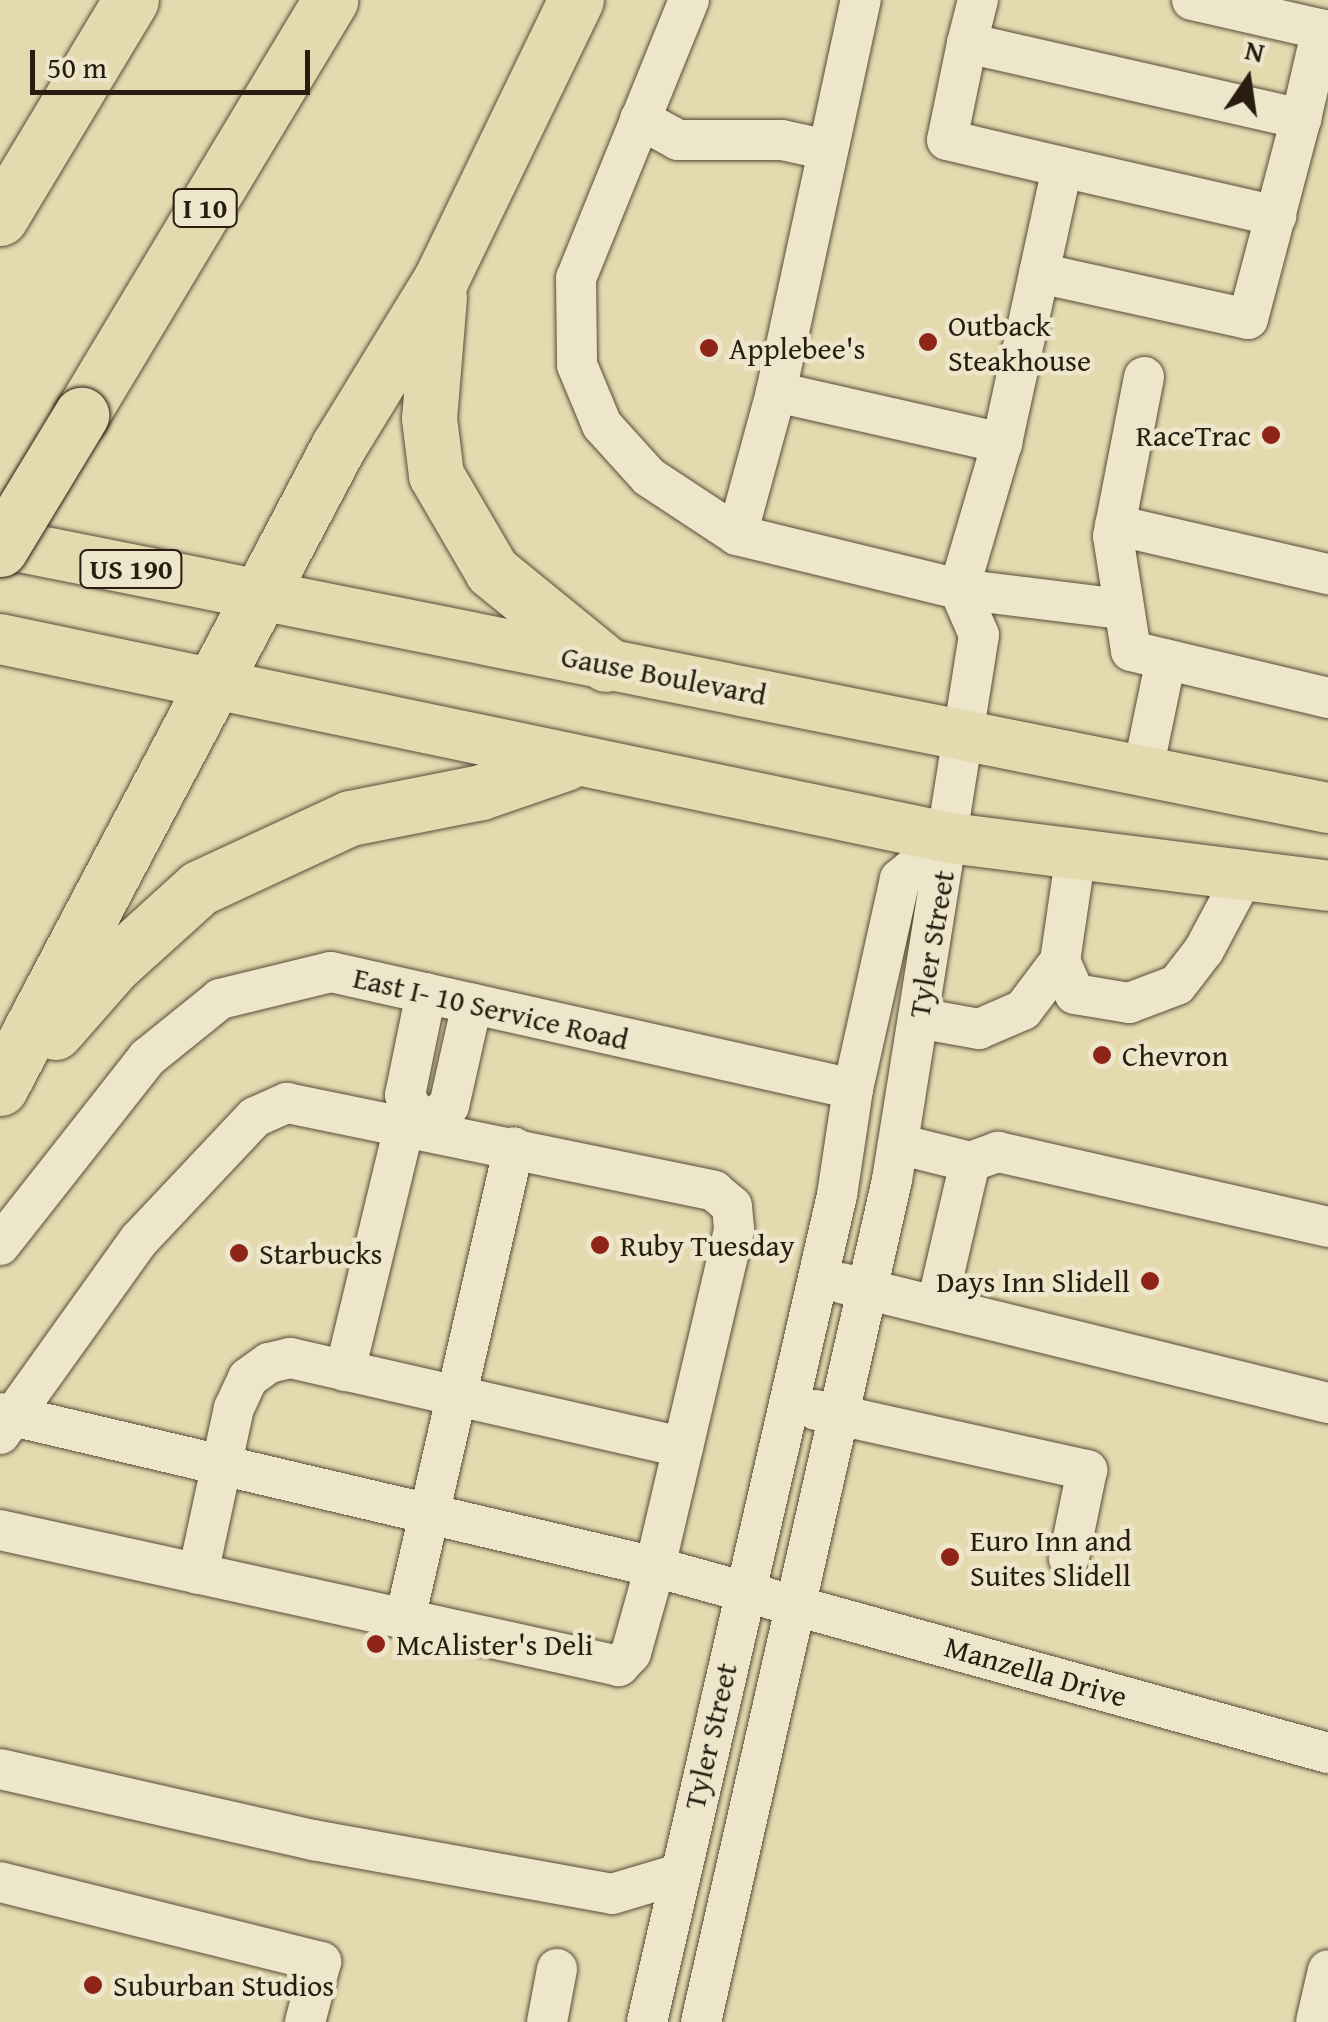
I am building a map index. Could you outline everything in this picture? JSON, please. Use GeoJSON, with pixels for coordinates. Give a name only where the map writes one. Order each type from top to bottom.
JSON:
{"type":"FeatureCollection","features":[{"type":"Feature","properties":{"kind":"highway"},"geometry":{"type":"LineString","coordinates":[[0,218],[131,0]]}},
{"type":"Feature","properties":{"kind":"highway","name":"I 10"},"geometry":{"type":"LineString","coordinates":[[0,546],[330,0]]}},
{"type":"Feature","properties":{"kind":"highway"},"geometry":{"type":"LineString","coordinates":[[0,1091],[338,447],[442,278],[576,0]]}},
{"type":"Feature","properties":{"kind":"highway"},"geometry":{"type":"LineString","coordinates":[[442,278],[428,418],[436,475],[492,570],[606,664]]}},
{"type":"Feature","properties":{"kind":"highway"},"geometry":{"type":"LineString","coordinates":[[0,1091],[113,966],[199,888],[350,818],[481,792],[565,762]]}},
{"type":"Feature","properties":{"kind":"main road","name":"Gause Boulevard"},"geometry":{"type":"LineString","coordinates":[[0,546],[1142,770],[1326,800]]}},
{"type":"Feature","properties":{"kind":"main road"},"geometry":{"type":"LineString","coordinates":[[0,639],[565,762],[950,838],[1328,886]]}},
{"type":"Feature","properties":{"kind":"street"},"geometry":{"type":"LineString","coordinates":[[690,0],[576,278],[577,365],[602,426],[649,477],[736,535],[959,589],[1123,609]]}},
{"type":"Feature","properties":{"kind":"street"},"geometry":{"type":"LineString","coordinates":[[736,535],[776,392],[860,0]]}},
{"type":"Feature","properties":{"kind":"street"},"geometry":{"type":"LineString","coordinates":[[978,0],[946,140],[1276,216]]}},
{"type":"Feature","properties":{"kind":"street"},"geometry":{"type":"LineString","coordinates":[[1039,273],[1248,318],[1325,30],[1192,0]]}},
{"type":"Feature","properties":{"kind":"street"},"geometry":{"type":"LineString","coordinates":[[967,43],[1301,118]]}},
{"type":"Feature","properties":{"kind":"street"},"geometry":{"type":"LineString","coordinates":[[640,119],[678,140],[782,140],[828,150]]}},
{"type":"Feature","properties":{"kind":"street"},"geometry":{"type":"LineString","coordinates":[[950,838],[979,635],[959,589],[1002,442],[1062,167]]}},
{"type":"Feature","properties":{"kind":"street"},"geometry":{"type":"LineString","coordinates":[[1144,377],[1115,526],[1131,651],[1328,698]]}},
{"type":"Feature","properties":{"kind":"street"},"geometry":{"type":"LineString","coordinates":[[776,392],[1002,442]]}},
{"type":"Feature","properties":{"kind":"street"},"geometry":{"type":"LineString","coordinates":[[1115,526],[1328,574]]}},
{"type":"Feature","properties":{"kind":"street"},"geometry":{"type":"LineString","coordinates":[[1142,770],[1166,659]]}},
{"type":"Feature","properties":{"kind":"street","name":"Tyler Street"},"geometry":{"type":"LineString","coordinates":[[701,2022],[868,1289],[898,1144],[950,838]]}},
{"type":"Feature","properties":{"kind":"street","name":"Tyler Street"},"geometry":{"type":"LineString","coordinates":[[647,2022],[818,1278],[853,1089],[900,879],[950,838]]}},
{"type":"Feature","properties":{"kind":"street"},"geometry":{"type":"LineString","coordinates":[[918,1018],[978,1029],[1023,1010],[1060,960],[1076,853]]}},
{"type":"Feature","properties":{"kind":"street"},"geometry":{"type":"LineString","coordinates":[[1060,960],[1075,994],[1129,1003],[1177,985],[1204,950],[1245,873]]}},
{"type":"Feature","properties":{"kind":"street","name":"East I- 10 Service Road"},"geometry":{"type":"LineString","coordinates":[[0,1246],[147,1058],[220,998],[331,972],[853,1089]]}},
{"type":"Feature","properties":{"kind":"street"},"geometry":{"type":"LineString","coordinates":[[345,1371],[413,1125],[405,1095],[426,993]]}},
{"type":"Feature","properties":{"kind":"street"},"geometry":{"type":"LineString","coordinates":[[413,1125],[449,1106],[472,1004]]}},
{"type":"Feature","properties":{"kind":"street"},"geometry":{"type":"LineString","coordinates":[[0,1530],[619,1666],[631,1653],[655,1567],[734,1230],[732,1206],[714,1191],[315,1104],[287,1103],[255,1117],[139,1240],[4,1421]]}},
{"type":"Feature","properties":{"kind":"street"},"geometry":{"type":"LineString","coordinates":[[898,1144],[970,1162],[998,1152],[1328,1227]]}},
{"type":"Feature","properties":{"kind":"street"},"geometry":{"type":"LineString","coordinates":[[405,1619],[460,1397],[514,1147]]}},
{"type":"Feature","properties":{"kind":"street"},"geometry":{"type":"LineString","coordinates":[[937,1304],[970,1162]]}},
{"type":"Feature","properties":{"kind":"street"},"geometry":{"type":"LineString","coordinates":[[818,1278],[937,1304],[968,1318],[1328,1402]]}},
{"type":"Feature","properties":{"kind":"street"},"geometry":{"type":"LineString","coordinates":[[198,1574],[220,1463],[248,1378],[290,1358],[683,1447]]}},
{"type":"Feature","properties":{"kind":"street"},"geometry":{"type":"LineString","coordinates":[[788,1404],[1088,1470],[1069,1558]]}},
{"type":"Feature","properties":{"kind":"street","name":"Manzella Drive"},"geometry":{"type":"LineString","coordinates":[[4,1421],[220,1463],[432,1511],[796,1604],[1328,1753]]}},
{"type":"Feature","properties":{"kind":"street"},"geometry":{"type":"LineString","coordinates":[[0,1769],[312,1840],[612,1894],[679,1874]]}},
{"type":"Feature","properties":{"kind":"street"},"geometry":{"type":"LineString","coordinates":[[0,1882],[321,1962],[305,2022]]}},
{"type":"Feature","properties":{"kind":"street"},"geometry":{"type":"LineString","coordinates":[[547,2022],[558,1969]]}},
{"type":"Feature","properties":{"kind":"street"},"geometry":{"type":"LineString","coordinates":[[1316,2022],[1328,1970]]}},
{"type":"Feature","properties":{"kind":"place","name":"Outback Steakhouse"},"geometry":{"type":"Point","coordinates":[928,342]}},
{"type":"Feature","properties":{"kind":"place","name":"Applebee's"},"geometry":{"type":"Point","coordinates":[709,348]}},
{"type":"Feature","properties":{"kind":"place","name":"RaceTrac"},"geometry":{"type":"Point","coordinates":[1271,435]}},
{"type":"Feature","properties":{"kind":"place","name":"Chevron"},"geometry":{"type":"Point","coordinates":[1102,1055]}},
{"type":"Feature","properties":{"kind":"place","name":"Ruby Tuesday"},"geometry":{"type":"Point","coordinates":[600,1245]}},
{"type":"Feature","properties":{"kind":"place","name":"Starbucks"},"geometry":{"type":"Point","coordinates":[239,1253]}},
{"type":"Feature","properties":{"kind":"place","name":"Days Inn Slidell"},"geometry":{"type":"Point","coordinates":[1150,1281]}},
{"type":"Feature","properties":{"kind":"place","name":"Euro Inn and Suites Slidell"},"geometry":{"type":"Point","coordinates":[950,1557]}},
{"type":"Feature","properties":{"kind":"place","name":"McAlister's Deli"},"geometry":{"type":"Point","coordinates":[376,1644]}},
{"type":"Feature","properties":{"kind":"place","name":"Suburban Studios"},"geometry":{"type":"Point","coordinates":[93,1985]}}]}
